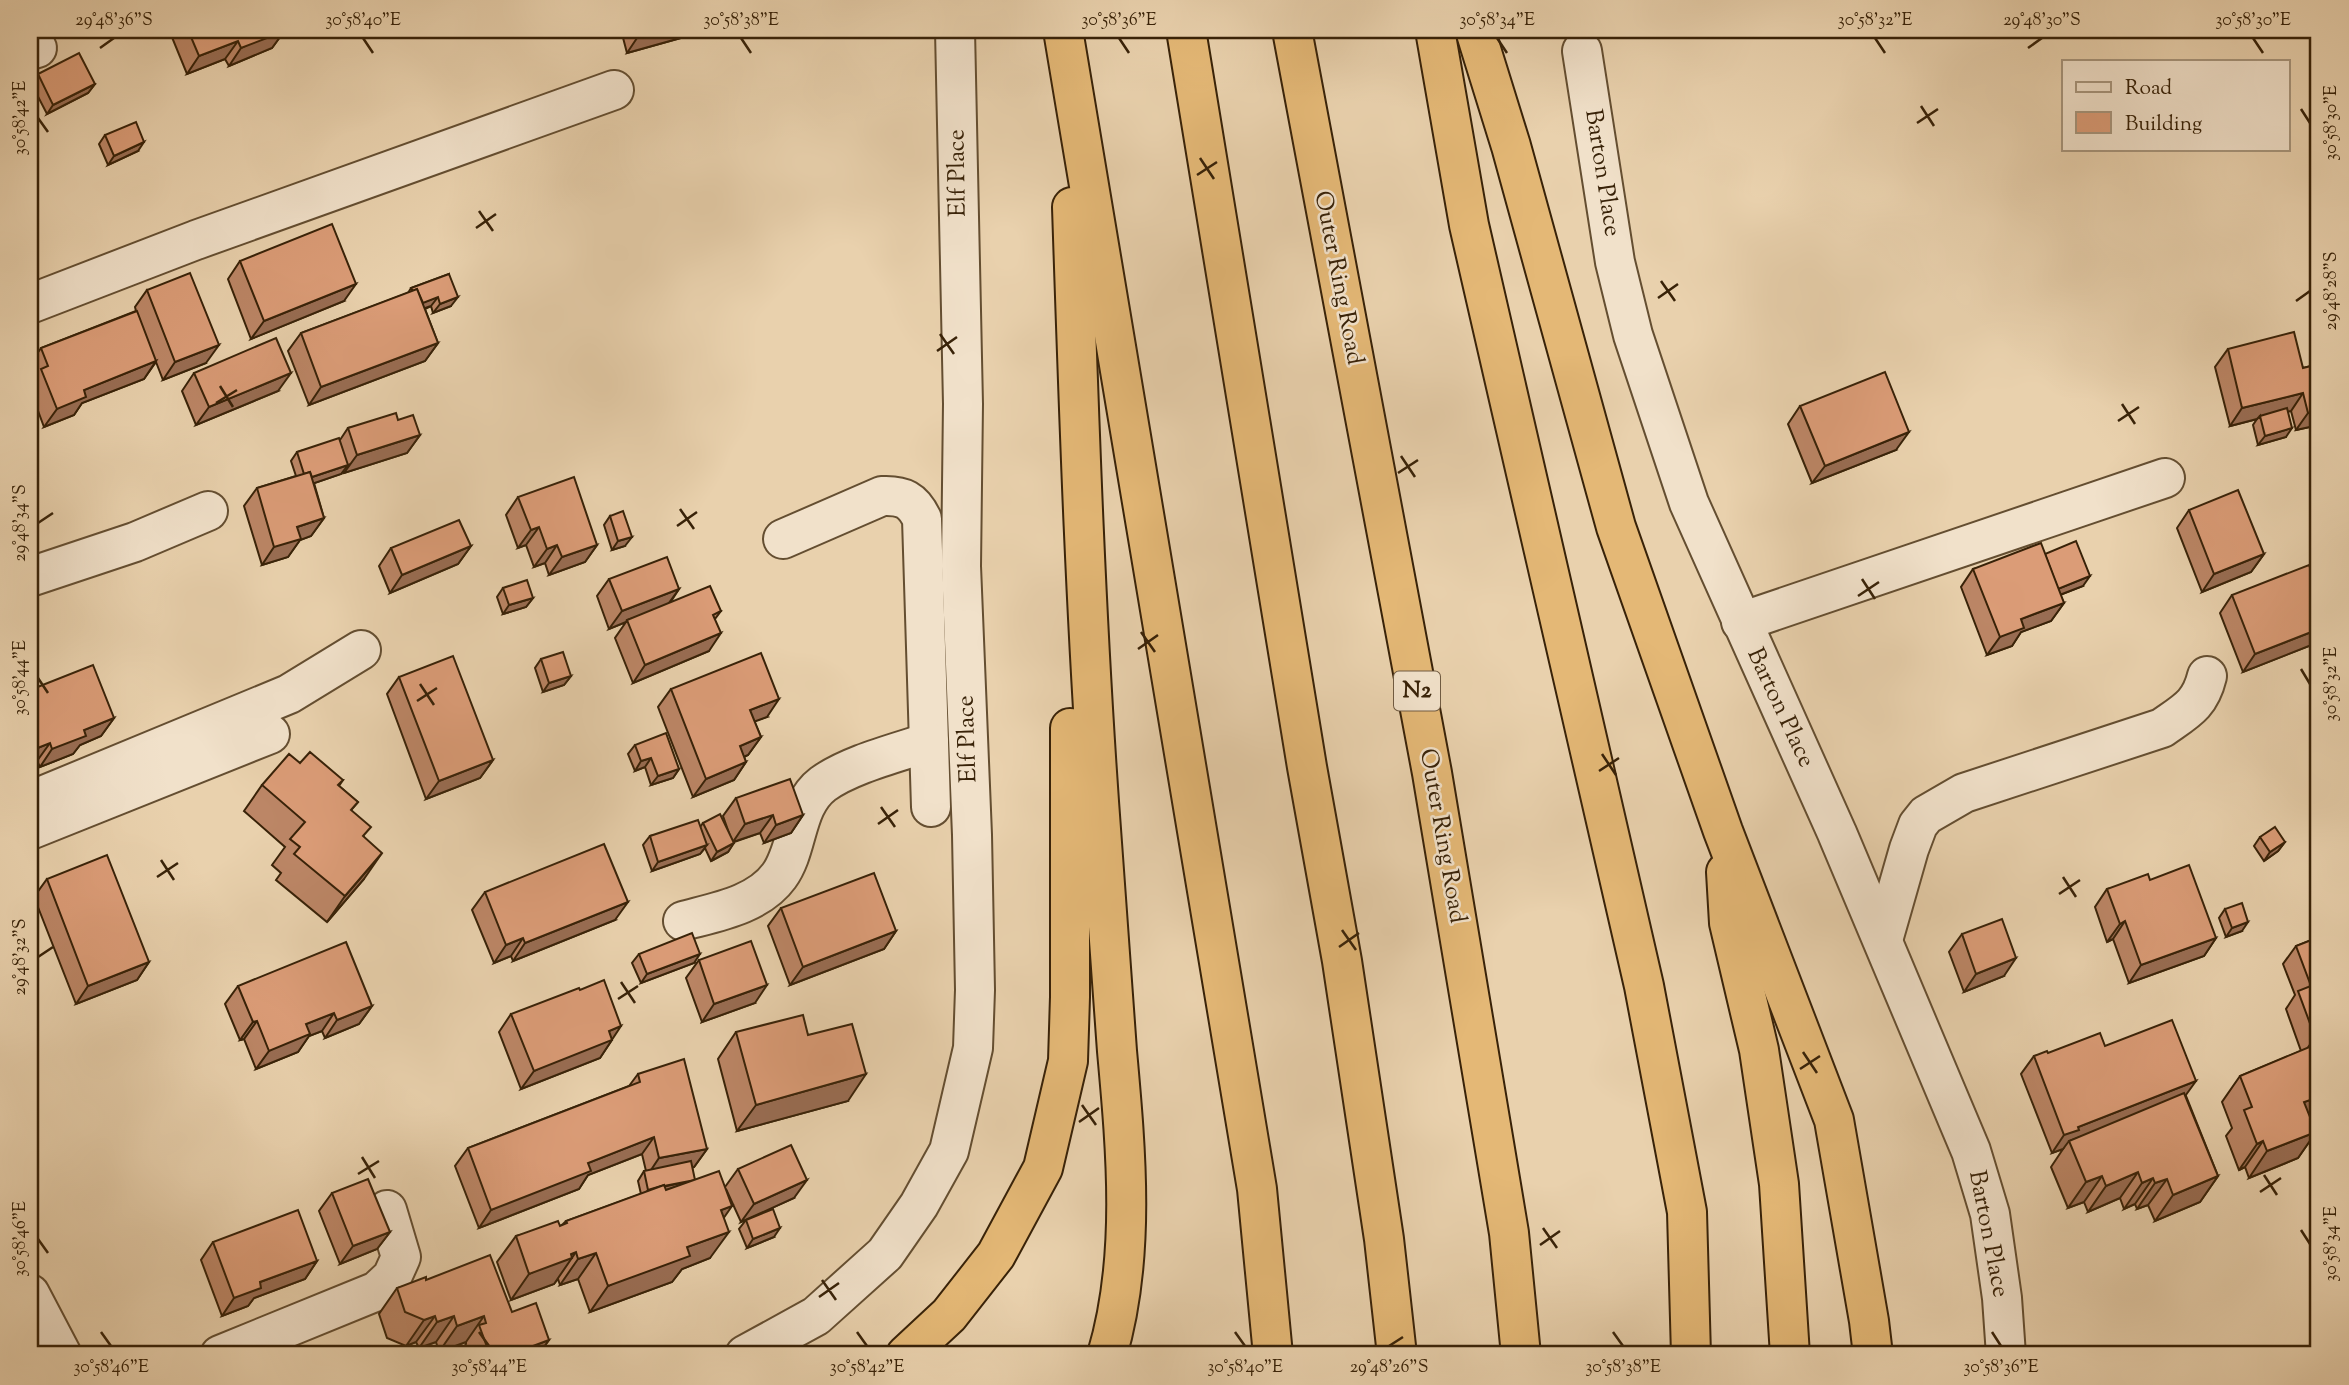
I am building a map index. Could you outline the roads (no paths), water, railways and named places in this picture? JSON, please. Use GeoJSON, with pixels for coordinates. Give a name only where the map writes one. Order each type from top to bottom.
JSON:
{"type":"FeatureCollection","features":[{"type":"Feature","properties":{"kind":"highway"},"geometry":{"type":"LineString","coordinates":[[1186,30],[1307,767],[1342,961],[1384,1239],[1397,1355]]}},
{"type":"Feature","properties":{"kind":"highway","name":"Outer Ring Road"},"geometry":{"type":"LineString","coordinates":[[1292,30],[1432,774],[1509,1233],[1521,1355]]}},
{"type":"Feature","properties":{"kind":"highway"},"geometry":{"type":"LineString","coordinates":[[1435,30],[1472,239],[1644,986],[1687,1212],[1691,1355]]}},
{"type":"Feature","properties":{"kind":"highway"},"geometry":{"type":"LineString","coordinates":[[1475,30],[1511,146],[1616,527],[1723,831],[1834,1120],[1873,1355]]}},
{"type":"Feature","properties":{"kind":"highway"},"geometry":{"type":"LineString","coordinates":[[1066,46],[1080,449],[1093,721],[1126,1155],[1125,1256],[1107,1355]]}},
{"type":"Feature","properties":{"kind":"highway"},"geometry":{"type":"LineString","coordinates":[[1066,46],[1257,1189],[1273,1355]]}},
{"type":"Feature","properties":{"kind":"highway"},"geometry":{"type":"LineString","coordinates":[[906,1355],[949,1315],[996,1255],[1043,1168],[1068,1060],[1070,502],[1080,449]]}},
{"type":"Feature","properties":{"kind":"highway"},"geometry":{"type":"LineString","coordinates":[[1723,831],[1729,923],[1759,1050],[1779,1184],[1790,1355]]}},
{"type":"Feature","properties":{"kind":"street","name":"Elf Place"},"geometry":{"type":"LineString","coordinates":[[745,1355],[816,1315],[885,1254],[919,1205],[949,1151],[972,1048],[975,990],[972,835],[961,566],[963,404],[955,30]]}},
{"type":"Feature","properties":{"kind":"street","name":"Barton Place"},"geometry":{"type":"LineString","coordinates":[[1583,51],[1615,262],[1633,335],[1689,503],[1838,832],[1971,1151],[1990,1214],[2007,1355]]}},
{"type":"Feature","properties":{"kind":"street"},"geometry":{"type":"LineString","coordinates":[[30,304],[197,240],[614,90]]}},
{"type":"Feature","properties":{"kind":"street"},"geometry":{"type":"LineString","coordinates":[[1741,622],[2165,478]]}},
{"type":"Feature","properties":{"kind":"street"},"geometry":{"type":"LineString","coordinates":[[783,540],[882,496],[897,495],[908,499],[916,507],[922,519],[931,807]]}},
{"type":"Feature","properties":{"kind":"street"},"geometry":{"type":"LineString","coordinates":[[30,577],[135,542],[208,511]]}},
{"type":"Feature","properties":{"kind":"street"},"geometry":{"type":"LineString","coordinates":[[923,573],[961,566]]}},
{"type":"Feature","properties":{"kind":"street"},"geometry":{"type":"LineString","coordinates":[[30,801],[289,694],[361,650]]}},
{"type":"Feature","properties":{"kind":"street"},"geometry":{"type":"LineString","coordinates":[[1883,940],[1909,849],[1926,815],[1964,793],[2162,727],[2188,710],[2203,694],[2207,676]]}},
{"type":"Feature","properties":{"kind":"street"},"geometry":{"type":"LineString","coordinates":[[30,830],[270,734]]}},
{"type":"Feature","properties":{"kind":"street"},"geometry":{"type":"LineString","coordinates":[[683,921],[739,905],[759,894],[779,876],[790,855],[798,825],[808,803],[822,785],[849,770],[929,741]]}},
{"type":"Feature","properties":{"kind":"street"},"geometry":{"type":"LineString","coordinates":[[220,1355],[377,1291],[392,1277],[401,1257],[387,1210]]}},
{"type":"Feature","properties":{"kind":"street"},"geometry":{"type":"LineString","coordinates":[[30,1293],[62,1355]]}}]}
